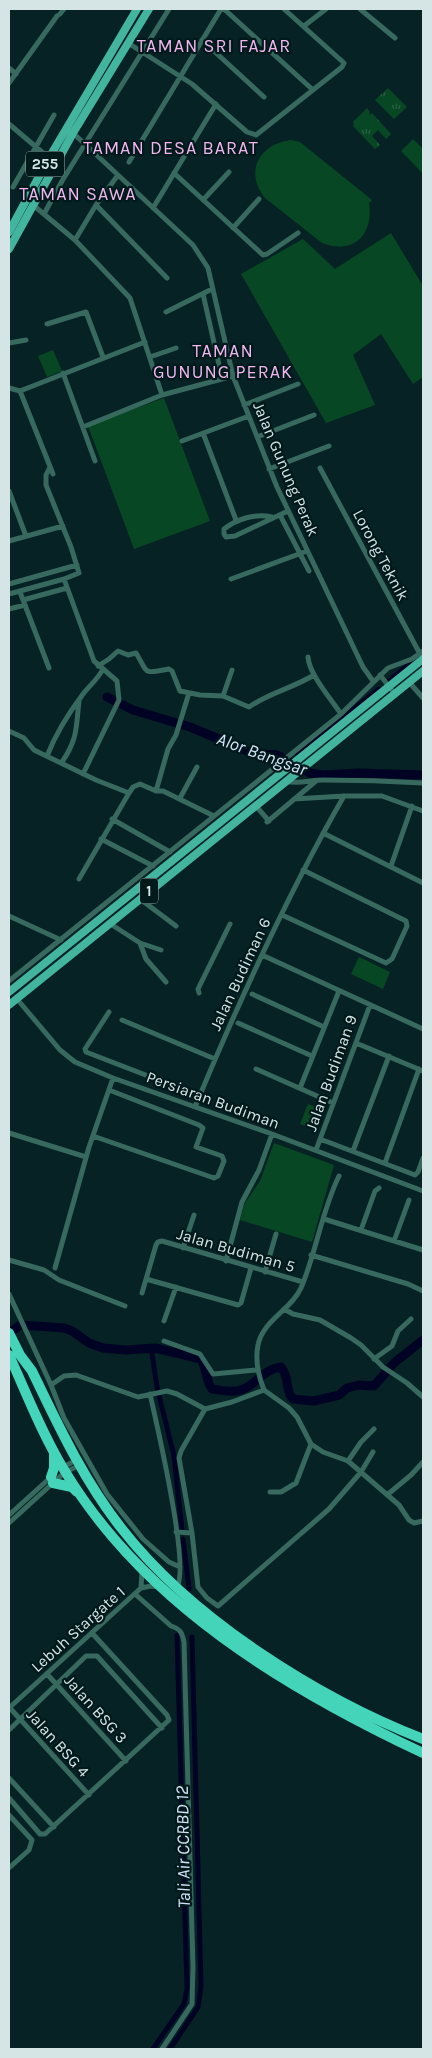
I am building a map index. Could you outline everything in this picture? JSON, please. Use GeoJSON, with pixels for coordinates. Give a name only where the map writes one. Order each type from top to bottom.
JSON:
{"type":"FeatureCollection","features":[{"type":"Feature","properties":{"kind":"highway"},"geometry":{"type":"LineString","coordinates":[[9,1333],[32,1371],[91,1485],[121,1529]]}},
{"type":"Feature","properties":{"kind":"highway"},"geometry":{"type":"LineString","coordinates":[[9,1355],[53,1450],[55,1459],[52,1480],[72,1487],[80,1494]]}},
{"type":"Feature","properties":{"kind":"highway"},"geometry":{"type":"LineString","coordinates":[[41,1389],[41,1402],[80,1494],[105,1528],[142,1568],[223,1638],[298,1688],[369,1728],[423,1753]]}},
{"type":"Feature","properties":{"kind":"highway"},"geometry":{"type":"LineString","coordinates":[[53,1450],[102,1510],[149,1560],[177,1588],[229,1630],[302,1679],[382,1723],[423,1739]]}},
{"type":"Feature","properties":{"kind":"main road","name":"255"},"geometry":{"type":"LineString","coordinates":[[9,232],[49,158],[137,9]]}},
{"type":"Feature","properties":{"kind":"main road","name":"255"},"geometry":{"type":"LineString","coordinates":[[9,249],[73,133],[149,9]]}},
{"type":"Feature","properties":{"kind":"main road","name":"1"},"geometry":{"type":"LineString","coordinates":[[9,992],[389,686],[422,655]]}},
{"type":"Feature","properties":{"kind":"main road","name":"1"},"geometry":{"type":"LineString","coordinates":[[9,1006],[287,779],[423,672]]}},
{"type":"Feature","properties":{"kind":"street"},"geometry":{"type":"LineString","coordinates":[[9,84],[64,9]]}},
{"type":"Feature","properties":{"kind":"street"},"geometry":{"type":"LineString","coordinates":[[44,214],[62,181],[169,9]]}},
{"type":"Feature","properties":{"kind":"street"},"geometry":{"type":"LineString","coordinates":[[128,162],[222,9],[313,90]]}},
{"type":"Feature","properties":{"kind":"street"},"geometry":{"type":"LineString","coordinates":[[128,43],[180,76],[253,135],[258,134],[344,63],[284,9]]}},
{"type":"Feature","properties":{"kind":"street"},"geometry":{"type":"LineString","coordinates":[[304,26],[326,9]]}},
{"type":"Feature","properties":{"kind":"street"},"geometry":{"type":"LineString","coordinates":[[360,9],[394,38]]}},
{"type":"Feature","properties":{"kind":"street"},"geometry":{"type":"LineString","coordinates":[[202,40],[264,97]]}},
{"type":"Feature","properties":{"kind":"street"},"geometry":{"type":"LineString","coordinates":[[9,68],[16,74]]}},
{"type":"Feature","properties":{"kind":"street"},"geometry":{"type":"LineString","coordinates":[[153,208],[216,104]]}},
{"type":"Feature","properties":{"kind":"street"},"geometry":{"type":"LineString","coordinates":[[12,187],[54,115]]}},
{"type":"Feature","properties":{"kind":"street"},"geometry":{"type":"LineString","coordinates":[[9,124],[49,158]]}},
{"type":"Feature","properties":{"kind":"street","name":"Jalan Gunung Perak"},"geometry":{"type":"LineString","coordinates":[[73,133],[197,250],[208,268],[233,376],[244,405],[288,511],[363,666],[373,681]]}},
{"type":"Feature","properties":{"kind":"street"},"geometry":{"type":"LineString","coordinates":[[203,200],[229,172]]}},
{"type":"Feature","properties":{"kind":"street"},"geometry":{"type":"LineString","coordinates":[[174,173],[264,255],[298,234]]}},
{"type":"Feature","properties":{"kind":"street"},"geometry":{"type":"LineString","coordinates":[[75,240],[96,205],[118,175]]}},
{"type":"Feature","properties":{"kind":"street"},"geometry":{"type":"LineString","coordinates":[[233,228],[259,199]]}},
{"type":"Feature","properties":{"kind":"street"},"geometry":{"type":"LineString","coordinates":[[33,205],[75,240],[127,294],[132,303],[162,395]]}},
{"type":"Feature","properties":{"kind":"street"},"geometry":{"type":"LineString","coordinates":[[96,205],[167,278]]}},
{"type":"Feature","properties":{"kind":"street"},"geometry":{"type":"LineString","coordinates":[[166,312],[212,289]]}},
{"type":"Feature","properties":{"kind":"street"},"geometry":{"type":"LineString","coordinates":[[203,294],[222,378]]}},
{"type":"Feature","properties":{"kind":"street"},"geometry":{"type":"LineString","coordinates":[[47,324],[86,312],[103,357]]}},
{"type":"Feature","properties":{"kind":"street"},"geometry":{"type":"LineString","coordinates":[[9,343],[26,340]]}},
{"type":"Feature","properties":{"kind":"street"},"geometry":{"type":"LineString","coordinates":[[9,388],[20,391],[144,342]]}},
{"type":"Feature","properties":{"kind":"street"},"geometry":{"type":"LineString","coordinates":[[150,357],[176,348]]}},
{"type":"Feature","properties":{"kind":"street"},"geometry":{"type":"LineString","coordinates":[[63,373],[95,461]]}},
{"type":"Feature","properties":{"kind":"street"},"geometry":{"type":"LineString","coordinates":[[83,427],[162,395],[233,376]]}},
{"type":"Feature","properties":{"kind":"street"},"geometry":{"type":"LineString","coordinates":[[244,405],[298,384]]}},
{"type":"Feature","properties":{"kind":"street"},"geometry":{"type":"LineString","coordinates":[[20,391],[53,474]]}},
{"type":"Feature","properties":{"kind":"street"},"geometry":{"type":"LineString","coordinates":[[257,437],[314,414]]}},
{"type":"Feature","properties":{"kind":"street"},"geometry":{"type":"LineString","coordinates":[[182,441],[249,416]]}},
{"type":"Feature","properties":{"kind":"street"},"geometry":{"type":"LineString","coordinates":[[203,433],[236,520]]}},
{"type":"Feature","properties":{"kind":"street"},"geometry":{"type":"LineString","coordinates":[[270,468],[329,446]]}},
{"type":"Feature","properties":{"kind":"street"},"geometry":{"type":"LineString","coordinates":[[9,594],[64,579],[78,574],[79,571],[46,485],[46,478],[50,467]]}},
{"type":"Feature","properties":{"kind":"street","name":"Lorong Teknik"},"geometry":{"type":"LineString","coordinates":[[320,468],[422,655]]}},
{"type":"Feature","properties":{"kind":"street"},"geometry":{"type":"LineString","coordinates":[[9,491],[26,536]]}},
{"type":"Feature","properties":{"kind":"street"},"geometry":{"type":"LineString","coordinates":[[272,518],[262,515],[236,520],[224,529],[224,534],[226,537],[235,536],[288,511]]}},
{"type":"Feature","properties":{"kind":"street"},"geometry":{"type":"LineString","coordinates":[[280,515],[309,571]]}},
{"type":"Feature","properties":{"kind":"street"},"geometry":{"type":"LineString","coordinates":[[9,541],[63,526]]}},
{"type":"Feature","properties":{"kind":"street"},"geometry":{"type":"LineString","coordinates":[[231,579],[307,551]]}},
{"type":"Feature","properties":{"kind":"street"},"geometry":{"type":"LineString","coordinates":[[9,584],[77,565]]}},
{"type":"Feature","properties":{"kind":"street"},"geometry":{"type":"LineString","coordinates":[[64,579],[92,654],[101,667],[117,681],[119,700],[83,774]]}},
{"type":"Feature","properties":{"kind":"street"},"geometry":{"type":"LineString","coordinates":[[9,608],[67,588]]}},
{"type":"Feature","properties":{"kind":"street"},"geometry":{"type":"LineString","coordinates":[[20,592],[49,668]]}},
{"type":"Feature","properties":{"kind":"street"},"geometry":{"type":"LineString","coordinates":[[46,756],[57,731],[84,692],[96,681],[101,667],[118,651],[128,655],[136,653],[145,671],[169,669],[172,671],[180,691],[189,694],[223,696],[249,707],[265,696],[304,681],[314,675]]}},
{"type":"Feature","properties":{"kind":"street"},"geometry":{"type":"LineString","coordinates":[[9,981],[292,752],[342,714],[391,665],[422,655]]}},
{"type":"Feature","properties":{"kind":"street"},"geometry":{"type":"LineString","coordinates":[[308,657],[308,663],[314,675],[342,714]]}},
{"type":"Feature","properties":{"kind":"street"},"geometry":{"type":"LineString","coordinates":[[223,696],[232,670]]}},
{"type":"Feature","properties":{"kind":"street"},"geometry":{"type":"LineString","coordinates":[[380,675],[395,694]]}},
{"type":"Feature","properties":{"kind":"street"},"geometry":{"type":"LineString","coordinates":[[410,682],[423,698]]}},
{"type":"Feature","properties":{"kind":"street"},"geometry":{"type":"LineString","coordinates":[[156,791],[168,750],[176,735],[189,694]]}},
{"type":"Feature","properties":{"kind":"street"},"geometry":{"type":"LineString","coordinates":[[62,762],[70,750],[75,737],[79,700]]}},
{"type":"Feature","properties":{"kind":"street"},"geometry":{"type":"LineString","coordinates":[[9,731],[22,737],[32,748],[46,756],[62,762],[83,774],[129,792]]}},
{"type":"Feature","properties":{"kind":"street"},"geometry":{"type":"LineString","coordinates":[[180,798],[197,767]]}},
{"type":"Feature","properties":{"kind":"street"},"geometry":{"type":"LineString","coordinates":[[287,779],[298,784],[317,780],[377,780],[423,783]]}},
{"type":"Feature","properties":{"kind":"street"},"geometry":{"type":"LineString","coordinates":[[255,806],[268,822],[317,780]]}},
{"type":"Feature","properties":{"kind":"street"},"geometry":{"type":"LineString","coordinates":[[79,879],[133,787],[140,784],[156,791],[163,791],[214,816]]}},
{"type":"Feature","properties":{"kind":"street","name":"Jalan Budiman 6"},"geometry":{"type":"LineString","coordinates":[[195,1107],[231,1019],[303,870],[344,796]]}},
{"type":"Feature","properties":{"kind":"street"},"geometry":{"type":"LineString","coordinates":[[294,799],[385,796],[423,811]]}},
{"type":"Feature","properties":{"kind":"street"},"geometry":{"type":"LineString","coordinates":[[391,866],[412,806]]}},
{"type":"Feature","properties":{"kind":"street"},"geometry":{"type":"LineString","coordinates":[[112,820],[170,852]]}},
{"type":"Feature","properties":{"kind":"street"},"geometry":{"type":"LineString","coordinates":[[323,832],[423,883]]}},
{"type":"Feature","properties":{"kind":"street"},"geometry":{"type":"LineString","coordinates":[[101,839],[153,866]]}},
{"type":"Feature","properties":{"kind":"street"},"geometry":{"type":"LineString","coordinates":[[282,915],[386,962],[392,959],[407,926],[406,921],[303,870]]}},
{"type":"Feature","properties":{"kind":"street"},"geometry":{"type":"LineString","coordinates":[[140,899],[176,926]]}},
{"type":"Feature","properties":{"kind":"street"},"geometry":{"type":"LineString","coordinates":[[9,916],[61,940]]}},
{"type":"Feature","properties":{"kind":"street"},"geometry":{"type":"LineString","coordinates":[[109,923],[140,943],[161,950]]}},
{"type":"Feature","properties":{"kind":"street"},"geometry":{"type":"LineString","coordinates":[[199,993],[198,989],[230,924]]}},
{"type":"Feature","properties":{"kind":"street"},"geometry":{"type":"LineString","coordinates":[[140,943],[146,959],[166,982]]}},
{"type":"Feature","properties":{"kind":"street"},"geometry":{"type":"LineString","coordinates":[[262,955],[423,1029]]}},
{"type":"Feature","properties":{"kind":"street"},"geometry":{"type":"LineString","coordinates":[[300,1088],[339,991]]}},
{"type":"Feature","properties":{"kind":"street"},"geometry":{"type":"LineString","coordinates":[[252,994],[324,1027]]}},
{"type":"Feature","properties":{"kind":"street","name":"Persiaran Budiman"},"geometry":{"type":"LineString","coordinates":[[17,999],[60,1050],[70,1059],[113,1078],[423,1189]]}},
{"type":"Feature","properties":{"kind":"street","name":"Jalan Budiman 9"},"geometry":{"type":"LineString","coordinates":[[316,1150],[332,1103],[370,1006]]}},
{"type":"Feature","properties":{"kind":"street"},"geometry":{"type":"LineString","coordinates":[[109,1012],[85,1048],[86,1052],[200,1096]]}},
{"type":"Feature","properties":{"kind":"street"},"geometry":{"type":"LineString","coordinates":[[122,1020],[215,1059]]}},
{"type":"Feature","properties":{"kind":"street"},"geometry":{"type":"LineString","coordinates":[[238,1023],[312,1056]]}},
{"type":"Feature","properties":{"kind":"street"},"geometry":{"type":"LineString","coordinates":[[356,1043],[421,1070],[386,1163]]}},
{"type":"Feature","properties":{"kind":"street"},"geometry":{"type":"LineString","coordinates":[[354,1151],[389,1056]]}},
{"type":"Feature","properties":{"kind":"street"},"geometry":{"type":"LineString","coordinates":[[256,1069],[332,1103]]}},
{"type":"Feature","properties":{"kind":"street"},"geometry":{"type":"LineString","coordinates":[[55,1268],[86,1157],[113,1078]]}},
{"type":"Feature","properties":{"kind":"street"},"geometry":{"type":"LineString","coordinates":[[93,1136],[214,1178],[218,1176],[224,1161],[222,1156],[196,1147],[203,1128],[199,1125],[109,1090]]}},
{"type":"Feature","properties":{"kind":"street"},"geometry":{"type":"LineString","coordinates":[[9,1133],[86,1157]]}},
{"type":"Feature","properties":{"kind":"street"},"geometry":{"type":"LineString","coordinates":[[226,1260],[242,1202],[259,1170],[272,1134]]}},
{"type":"Feature","properties":{"kind":"street"},"geometry":{"type":"LineString","coordinates":[[320,1139],[415,1175],[423,1158]]}},
{"type":"Feature","properties":{"kind":"street"},"geometry":{"type":"LineString","coordinates":[[339,1176],[303,1282],[296,1297],[268,1325],[262,1334],[258,1344],[258,1372],[263,1388],[289,1408],[297,1417],[310,1444],[323,1452],[348,1461],[399,1505],[409,1520],[414,1523],[423,1521]]}},
{"type":"Feature","properties":{"kind":"street"},"geometry":{"type":"LineString","coordinates":[[360,1230],[375,1192],[379,1188]]}},
{"type":"Feature","properties":{"kind":"street"},"geometry":{"type":"LineString","coordinates":[[394,1241],[409,1200]]}},
{"type":"Feature","properties":{"kind":"street"},"geometry":{"type":"LineString","coordinates":[[183,1248],[194,1215]]}},
{"type":"Feature","properties":{"kind":"street"},"geometry":{"type":"LineString","coordinates":[[324,1218],[423,1250]]}},
{"type":"Feature","properties":{"kind":"street"},"geometry":{"type":"LineString","coordinates":[[265,1272],[276,1234]]}},
{"type":"Feature","properties":{"kind":"street","name":"Jalan Budiman 5"},"geometry":{"type":"LineString","coordinates":[[146,1280],[156,1245],[162,1241],[303,1282]]}},
{"type":"Feature","properties":{"kind":"street"},"geometry":{"type":"LineString","coordinates":[[311,1255],[400,1281],[423,1291]]}},
{"type":"Feature","properties":{"kind":"street"},"geometry":{"type":"LineString","coordinates":[[9,1260],[44,1270],[59,1280],[124,1306]]}},
{"type":"Feature","properties":{"kind":"street"},"geometry":{"type":"LineString","coordinates":[[142,1293],[146,1280],[238,1305],[241,1303],[251,1268]]}},
{"type":"Feature","properties":{"kind":"street"},"geometry":{"type":"LineString","coordinates":[[164,1321],[176,1287]]}},
{"type":"Feature","properties":{"kind":"street"},"geometry":{"type":"LineString","coordinates":[[9,1294],[64,1418],[115,1506],[155,1551],[169,1562],[180,1567]]}},
{"type":"Feature","properties":{"kind":"street"},"geometry":{"type":"LineString","coordinates":[[284,1309],[293,1314],[320,1320],[361,1345],[386,1370],[423,1397]]}},
{"type":"Feature","properties":{"kind":"street"},"geometry":{"type":"LineString","coordinates":[[374,1358],[392,1346],[398,1331],[411,1318]]}},
{"type":"Feature","properties":{"kind":"street"},"geometry":{"type":"LineString","coordinates":[[164,1341],[200,1354],[213,1374],[258,1372]]}},
{"type":"Feature","properties":{"kind":"street"},"geometry":{"type":"LineString","coordinates":[[51,1385],[64,1376],[76,1375],[111,1386],[134,1397],[159,1392],[177,1394],[205,1409],[232,1402],[263,1388]]}},
{"type":"Feature","properties":{"kind":"street"},"geometry":{"type":"LineString","coordinates":[[150,1394],[170,1484],[180,1567],[180,1579],[177,1588]]}},
{"type":"Feature","properties":{"kind":"street"},"geometry":{"type":"LineString","coordinates":[[205,1409],[180,1455],[198,1587],[207,1598],[218,1606],[329,1509],[361,1472],[373,1452]]}},
{"type":"Feature","properties":{"kind":"street"},"geometry":{"type":"LineString","coordinates":[[348,1461],[361,1442],[374,1428]]}},
{"type":"Feature","properties":{"kind":"street"},"geometry":{"type":"LineString","coordinates":[[270,1492],[281,1492],[296,1483],[310,1444]]}},
{"type":"Feature","properties":{"kind":"street"},"geometry":{"type":"LineString","coordinates":[[387,1495],[423,1462]]}},
{"type":"Feature","properties":{"kind":"street"},"geometry":{"type":"LineString","coordinates":[[9,1515],[68,1467]]}},
{"type":"Feature","properties":{"kind":"street"},"geometry":{"type":"LineString","coordinates":[[9,1523],[52,1480]]}},
{"type":"Feature","properties":{"kind":"street"},"geometry":{"type":"LineString","coordinates":[[176,1532],[192,1533]]}},
{"type":"Feature","properties":{"kind":"street"},"geometry":{"type":"LineString","coordinates":[[142,1568],[141,1588],[151,1586],[163,1588]]}},
{"type":"Feature","properties":{"kind":"street","name":"Lebuh Stargate 1"},"geometry":{"type":"LineString","coordinates":[[9,1708],[141,1588]]}},
{"type":"Feature","properties":{"kind":"street"},"geometry":{"type":"LineString","coordinates":[[135,1594],[171,1626],[178,1628],[182,1633],[184,1642],[193,1967],[192,2004],[162,2049]]}},
{"type":"Feature","properties":{"kind":"street"},"geometry":{"type":"LineString","coordinates":[[10,1801],[40,1834],[45,1834],[169,1720],[168,1715],[92,1633]]}},
{"type":"Feature","properties":{"kind":"street"},"geometry":{"type":"LineString","coordinates":[[9,1730],[86,1656],[91,1655],[97,1656],[162,1728]]}},
{"type":"Feature","properties":{"kind":"street","name":"Jalan BSG 3"},"geometry":{"type":"LineString","coordinates":[[47,1674],[126,1761]]}},
{"type":"Feature","properties":{"kind":"street"},"geometry":{"type":"LineString","coordinates":[[130,1692],[139,1684]]}},
{"type":"Feature","properties":{"kind":"street","name":"Jalan BSG 4"},"geometry":{"type":"LineString","coordinates":[[9,1708],[89,1795]]}},
{"type":"Feature","properties":{"kind":"street"},"geometry":{"type":"LineString","coordinates":[[9,1778],[54,1827]]}},
{"type":"Feature","properties":{"kind":"street"},"geometry":{"type":"LineString","coordinates":[[9,1815],[32,1840],[29,1850],[9,1868]]}},
{"type":"Feature","properties":{"kind":"green space"},"geometry":{"type":"Polygon","coordinates":[[[388,88],[407,107],[394,119],[375,100],[388,88]]]}},
{"type":"Feature","properties":{"kind":"green space"},"geometry":{"type":"Polygon","coordinates":[[[367,108],[370,112],[369,115],[372,113],[391,134],[386,139],[378,130],[372,136],[380,145],[375,149],[353,126],[353,122],[367,108]]]}},
{"type":"Feature","properties":{"kind":"green space"},"geometry":{"type":"Polygon","coordinates":[[[413,139],[423,149],[423,174],[401,151],[413,139]]]}},
{"type":"Feature","properties":{"kind":"green space"},"geometry":{"type":"Polygon","coordinates":[[[291,140],[300,142],[372,200],[369,203],[370,214],[368,224],[359,240],[343,246],[322,243],[265,198],[256,179],[258,161],[270,147],[291,140]]]}},
{"type":"Feature","properties":{"kind":"green space"},"geometry":{"type":"Polygon","coordinates":[[[391,233],[423,286],[423,377],[413,384],[381,334],[353,355],[375,405],[326,423],[241,274],[303,239],[335,269],[391,233]]]}},
{"type":"Feature","properties":{"kind":"green space"},"geometry":{"type":"Polygon","coordinates":[[[53,350],[62,371],[47,377],[38,356],[53,350]]]}},
{"type":"Feature","properties":{"kind":"green space"},"geometry":{"type":"Polygon","coordinates":[[[164,398],[210,521],[134,549],[88,426],[164,398]]]}},
{"type":"Feature","properties":{"kind":"green space"},"geometry":{"type":"Polygon","coordinates":[[[359,957],[390,972],[383,989],[351,974],[359,957]]]}},
{"type":"Feature","properties":{"kind":"green space"},"geometry":{"type":"Polygon","coordinates":[[[308,1104],[325,1111],[316,1130],[300,1124],[308,1104]]]}},
{"type":"Feature","properties":{"kind":"green space"},"geometry":{"type":"Polygon","coordinates":[[[274,1143],[334,1165],[312,1242],[240,1220],[245,1203],[260,1181],[274,1143]]]}},
{"type":"Feature","properties":{"kind":"waterway"},"geometry":{"type":"LineString","coordinates":[[390,680],[417,658]]}},
{"type":"Feature","properties":{"kind":"waterway"},"geometry":{"type":"LineString","coordinates":[[297,753],[379,689]]}},
{"type":"Feature","properties":{"kind":"waterway","name":"Alor Bangsar"},"geometry":{"type":"LineString","coordinates":[[107,697],[133,710],[190,727],[252,753],[277,755],[310,773],[322,775],[358,773],[423,775]]}},
{"type":"Feature","properties":{"kind":"waterway"},"geometry":{"type":"LineString","coordinates":[[9,1334],[20,1325],[64,1328],[72,1331],[89,1343],[103,1348],[126,1350],[155,1348],[201,1359],[212,1389],[224,1391],[248,1387],[268,1371],[281,1367],[286,1376],[289,1392],[293,1399],[314,1401],[339,1395],[347,1388],[359,1385],[374,1386],[394,1363],[423,1340]]}},
{"type":"Feature","properties":{"kind":"waterway"},"geometry":{"type":"LineString","coordinates":[[155,1348],[152,1354],[157,1387],[174,1456],[182,1530]]}},
{"type":"Feature","properties":{"kind":"waterway"},"geometry":{"type":"LineString","coordinates":[[183,1539],[189,1589]]}},
{"type":"Feature","properties":{"kind":"waterway","name":"Tali Air CCRBD 12"},"geometry":{"type":"LineString","coordinates":[[153,2049],[184,2004],[187,1988],[177,1635]]}},
{"type":"Feature","properties":{"kind":"waterway"},"geometry":{"type":"LineString","coordinates":[[170,2049],[198,2007],[201,1987],[192,1637]]}},
{"type":"Feature","properties":{"kind":"district","name":"TAMAN SRI FAJAR"},"geometry":{"type":"Point","coordinates":[214,46]}},
{"type":"Feature","properties":{"kind":"district","name":"TAMAN DESA BARAT"},"geometry":{"type":"Point","coordinates":[171,148]}},
{"type":"Feature","properties":{"kind":"district","name":"TAMAN SAWA"},"geometry":{"type":"Point","coordinates":[78,194]}},
{"type":"Feature","properties":{"kind":"district","name":"TAMAN GUNUNG PERAK"},"geometry":{"type":"Point","coordinates":[223,361]}}]}
